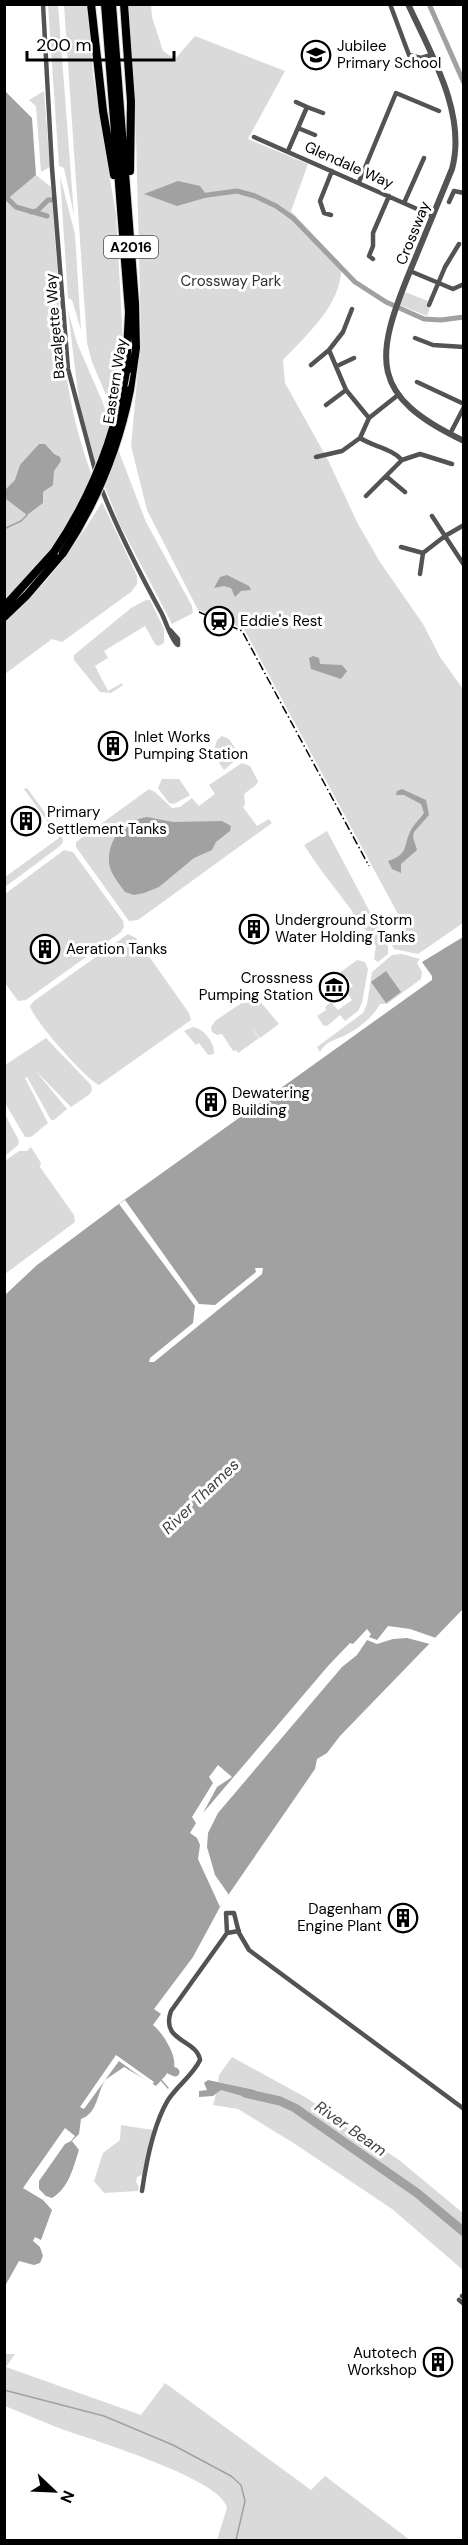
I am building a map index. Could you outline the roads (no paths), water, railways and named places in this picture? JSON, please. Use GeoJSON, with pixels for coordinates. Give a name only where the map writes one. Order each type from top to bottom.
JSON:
{"type":"FeatureCollection","features":[{"type":"Feature","properties":{"kind":"main road"},"geometry":{"type":"LineString","coordinates":[[91,4],[103,111],[124,208]]}},
{"type":"Feature","properties":{"kind":"main road","name":"Eastern Way"},"geometry":{"type":"LineString","coordinates":[[4,617],[27,595],[93,504],[111,461],[130,390],[136,325],[105,4]]}},
{"type":"Feature","properties":{"kind":"main road","name":"Eastern Way"},"geometry":{"type":"LineString","coordinates":[[4,607],[59,553],[95,482],[111,438],[126,372],[129,312],[112,4]]}},
{"type":"Feature","properties":{"kind":"main road"},"geometry":{"type":"LineString","coordinates":[[124,4],[131,102],[124,208]]}},
{"type":"Feature","properties":{"kind":"street","name":"Bazalgette Way"},"geometry":{"type":"LineString","coordinates":[[43,4],[52,168],[68,369],[92,466],[131,555],[169,628]]}},
{"type":"Feature","properties":{"kind":"street"},"geometry":{"type":"LineString","coordinates":[[390,4],[409,55],[421,58],[431,54]]}},
{"type":"Feature","properties":{"kind":"street","name":"Crossway"},"geometry":{"type":"LineString","coordinates":[[408,4],[431,54],[455,117],[460,146],[391,318],[385,350],[387,371],[398,395],[415,413],[464,441]]}},
{"type":"Feature","properties":{"kind":"street"},"geometry":{"type":"LineString","coordinates":[[359,182],[396,93],[439,111]]}},
{"type":"Feature","properties":{"kind":"street"},"geometry":{"type":"LineString","coordinates":[[296,102],[323,113]]}},
{"type":"Feature","properties":{"kind":"street"},"geometry":{"type":"LineString","coordinates":[[288,151],[307,107]]}},
{"type":"Feature","properties":{"kind":"street"},"geometry":{"type":"LineString","coordinates":[[298,128],[315,135]]}},
{"type":"Feature","properties":{"kind":"street","name":"Glendale Way"},"geometry":{"type":"LineString","coordinates":[[255,137],[433,216]]}},
{"type":"Feature","properties":{"kind":"street"},"geometry":{"type":"LineString","coordinates":[[404,203],[423,158]]}},
{"type":"Feature","properties":{"kind":"street"},"geometry":{"type":"LineString","coordinates":[[331,215],[324,213],[320,201],[332,171]]}},
{"type":"Feature","properties":{"kind":"street"},"geometry":{"type":"LineString","coordinates":[[449,202],[454,191],[464,193]]}},
{"type":"Feature","properties":{"kind":"street"},"geometry":{"type":"LineString","coordinates":[[363,254],[371,257],[373,233],[389,196]]}},
{"type":"Feature","properties":{"kind":"street"},"geometry":{"type":"LineString","coordinates":[[429,305],[459,244]]}},
{"type":"Feature","properties":{"kind":"street"},"geometry":{"type":"LineString","coordinates":[[410,272],[453,289],[464,284]]}},
{"type":"Feature","properties":{"kind":"street"},"geometry":{"type":"LineString","coordinates":[[311,365],[329,350],[343,332],[352,309]]}},
{"type":"Feature","properties":{"kind":"street"},"geometry":{"type":"LineString","coordinates":[[415,338],[433,345],[464,347]]}},
{"type":"Feature","properties":{"kind":"street"},"geometry":{"type":"LineString","coordinates":[[329,350],[346,390],[369,418]]}},
{"type":"Feature","properties":{"kind":"street"},"geometry":{"type":"LineString","coordinates":[[337,366],[354,358]]}},
{"type":"Feature","properties":{"kind":"street"},"geometry":{"type":"LineString","coordinates":[[417,382],[464,405],[450,434]]}},
{"type":"Feature","properties":{"kind":"street"},"geometry":{"type":"LineString","coordinates":[[326,405],[346,390]]}},
{"type":"Feature","properties":{"kind":"street"},"geometry":{"type":"LineString","coordinates":[[316,457],[342,451],[360,438],[369,418],[398,395]]}},
{"type":"Feature","properties":{"kind":"street"},"geometry":{"type":"LineString","coordinates":[[360,438],[375,447],[394,452],[402,460]]}},
{"type":"Feature","properties":{"kind":"street"},"geometry":{"type":"LineString","coordinates":[[366,496],[402,460],[420,454],[452,464]]}},
{"type":"Feature","properties":{"kind":"street"},"geometry":{"type":"LineString","coordinates":[[387,477],[405,492]]}},
{"type":"Feature","properties":{"kind":"street"},"geometry":{"type":"LineString","coordinates":[[432,516],[464,565]]}},
{"type":"Feature","properties":{"kind":"street"},"geometry":{"type":"LineString","coordinates":[[420,574],[423,553],[464,525]]}},
{"type":"Feature","properties":{"kind":"street"},"geometry":{"type":"LineString","coordinates":[[401,547],[423,553]]}},
{"type":"Feature","properties":{"kind":"street"},"geometry":{"type":"LineString","coordinates":[[142,2191],[146,2162],[166,2104],[178,2085],[200,2060],[199,2054],[173,2034],[168,2019],[171,2011],[227,1933],[226,1913],[234,1913],[238,1931],[249,1950],[464,2109]]}},
{"type":"Feature","properties":{"kind":"street"},"geometry":{"type":"LineString","coordinates":[[227,1933],[238,1931]]}},
{"type":"Feature","properties":{"kind":"water"},"geometry":{"type":"Polygon","coordinates":[[[5,91],[32,118],[36,175],[5,201],[5,91]]]}},
{"type":"Feature","properties":{"kind":"water"},"geometry":{"type":"Polygon","coordinates":[[[178,181],[200,186],[208,197],[177,206],[144,194],[178,181]]]}},
{"type":"Feature","properties":{"kind":"water"},"geometry":{"type":"Polygon","coordinates":[[[39,444],[45,444],[60,457],[61,461],[54,471],[53,485],[43,492],[43,503],[27,515],[6,499],[5,490],[15,480],[20,465],[39,444]]]}},
{"type":"Feature","properties":{"kind":"water"},"geometry":{"type":"Polygon","coordinates":[[[227,575],[249,586],[251,590],[241,591],[235,597],[231,588],[224,586],[214,588],[220,577],[227,575]]]}},
{"type":"Feature","properties":{"kind":"water"},"geometry":{"type":"Polygon","coordinates":[[[313,656],[319,658],[320,664],[342,665],[347,671],[341,679],[311,669],[309,658],[313,656]]]}},
{"type":"Feature","properties":{"kind":"water"},"geometry":{"type":"Polygon","coordinates":[[[402,789],[426,800],[429,815],[414,832],[413,837],[417,850],[401,864],[401,873],[392,869],[388,861],[403,852],[411,830],[424,813],[421,804],[404,795],[396,795],[397,791],[402,789]]]}},
{"type":"Feature","properties":{"kind":"water"},"geometry":{"type":"Polygon","coordinates":[[[147,817],[173,822],[222,821],[231,826],[230,831],[216,842],[212,850],[194,858],[159,887],[134,895],[125,892],[114,876],[109,863],[110,851],[120,831],[132,822],[147,817]]]}},
{"type":"Feature","properties":{"kind":"water","name":"River Thames"},"geometry":{"type":"Polygon","coordinates":[[[463,937],[463,1609],[340,1736],[327,1753],[317,1759],[315,1769],[220,1907],[193,1957],[154,2009],[161,2014],[153,2025],[168,2044],[173,2056],[174,2067],[169,2067],[166,2075],[156,2086],[124,2067],[105,2080],[94,2107],[87,2116],[81,2119],[79,2134],[72,2141],[79,2150],[70,2177],[58,2194],[52,2198],[46,2196],[43,2200],[52,2210],[41,2240],[35,2237],[33,2241],[40,2247],[43,2256],[40,2263],[34,2265],[19,2261],[5,2286],[5,1295],[37,1265],[120,1203],[432,980],[432,976],[422,962],[463,937]]]}},
{"type":"Feature","properties":{"kind":"water"},"geometry":{"type":"Polygon","coordinates":[[[386,971],[401,992],[386,1003],[371,982],[386,971]]]}},
{"type":"Feature","properties":{"kind":"water"},"geometry":{"type":"Polygon","coordinates":[[[208,2080],[255,2090],[257,2100],[221,2090],[213,2096],[199,2097],[199,2091],[207,2090],[204,2083],[208,2080]]]}},
{"type":"Feature","properties":{"kind":"waterway"},"geometry":{"type":"LineString","coordinates":[[429,4],[464,83]]}},
{"type":"Feature","properties":{"kind":"waterway"},"geometry":{"type":"LineString","coordinates":[[200,196],[237,191],[255,196],[276,206],[293,218],[355,282],[386,302],[424,319],[441,320],[464,317]]}},
{"type":"Feature","properties":{"kind":"waterway"},"geometry":{"type":"LineString","coordinates":[[7,198],[16,207],[47,216]]}},
{"type":"Feature","properties":{"kind":"waterway"},"geometry":{"type":"LineString","coordinates":[[31,212],[37,211],[48,200],[52,200]]}},
{"type":"Feature","properties":{"kind":"waterway"},"geometry":{"type":"LineString","coordinates":[[4,534],[6,528],[21,521],[27,515]]}},
{"type":"Feature","properties":{"kind":"waterway","name":"River Beam"},"geometry":{"type":"LineString","coordinates":[[158,2064],[175,2072]]}},
{"type":"Feature","properties":{"kind":"waterway"},"geometry":{"type":"LineString","coordinates":[[161,2080],[168,2088]]}},
{"type":"Feature","properties":{"kind":"waterway","name":"River Beam"},"geometry":{"type":"LineString","coordinates":[[245,2093],[280,2101],[295,2108],[417,2193],[464,2232]]}},
{"type":"Feature","properties":{"kind":"waterway"},"geometry":{"type":"LineString","coordinates":[[4,2390],[104,2416],[173,2445],[231,2476],[241,2485],[245,2501],[236,2540]]}},
{"type":"Feature","properties":{"kind":"railway"},"geometry":{"type":"LineString","coordinates":[[199,612],[242,631],[369,866]]}},
{"type":"Feature","properties":{"kind":"place","name":"Jubilee Primary School"},"geometry":{"type":"Point","coordinates":[316,55]}},
{"type":"Feature","properties":{"kind":"place","name":"Eddie's Rest"},"geometry":{"type":"Point","coordinates":[219,621]}},
{"type":"Feature","properties":{"kind":"place","name":"Inlet Works Pumping Station"},"geometry":{"type":"Point","coordinates":[113,746]}},
{"type":"Feature","properties":{"kind":"place","name":"Primary Settlement Tanks"},"geometry":{"type":"Point","coordinates":[26,821]}},
{"type":"Feature","properties":{"kind":"place","name":"Underground Storm Water Holding Tanks"},"geometry":{"type":"Point","coordinates":[254,929]}},
{"type":"Feature","properties":{"kind":"place","name":"Aeration Tanks"},"geometry":{"type":"Point","coordinates":[45,949]}},
{"type":"Feature","properties":{"kind":"place","name":"Crossness Pumping Station"},"geometry":{"type":"Point","coordinates":[334,987]}},
{"type":"Feature","properties":{"kind":"place","name":"Dewatering Building"},"geometry":{"type":"Point","coordinates":[211,1102]}},
{"type":"Feature","properties":{"kind":"place","name":"Dagenham Engine Plant"},"geometry":{"type":"Point","coordinates":[403,1918]}},
{"type":"Feature","properties":{"kind":"place","name":"Autotech Workshop"},"geometry":{"type":"Point","coordinates":[438,2362]}},
{"type":"Feature","properties":{"kind":"park label","name":"Crossway Park"},"geometry":{"type":"Point","coordinates":[231,281]}}]}
